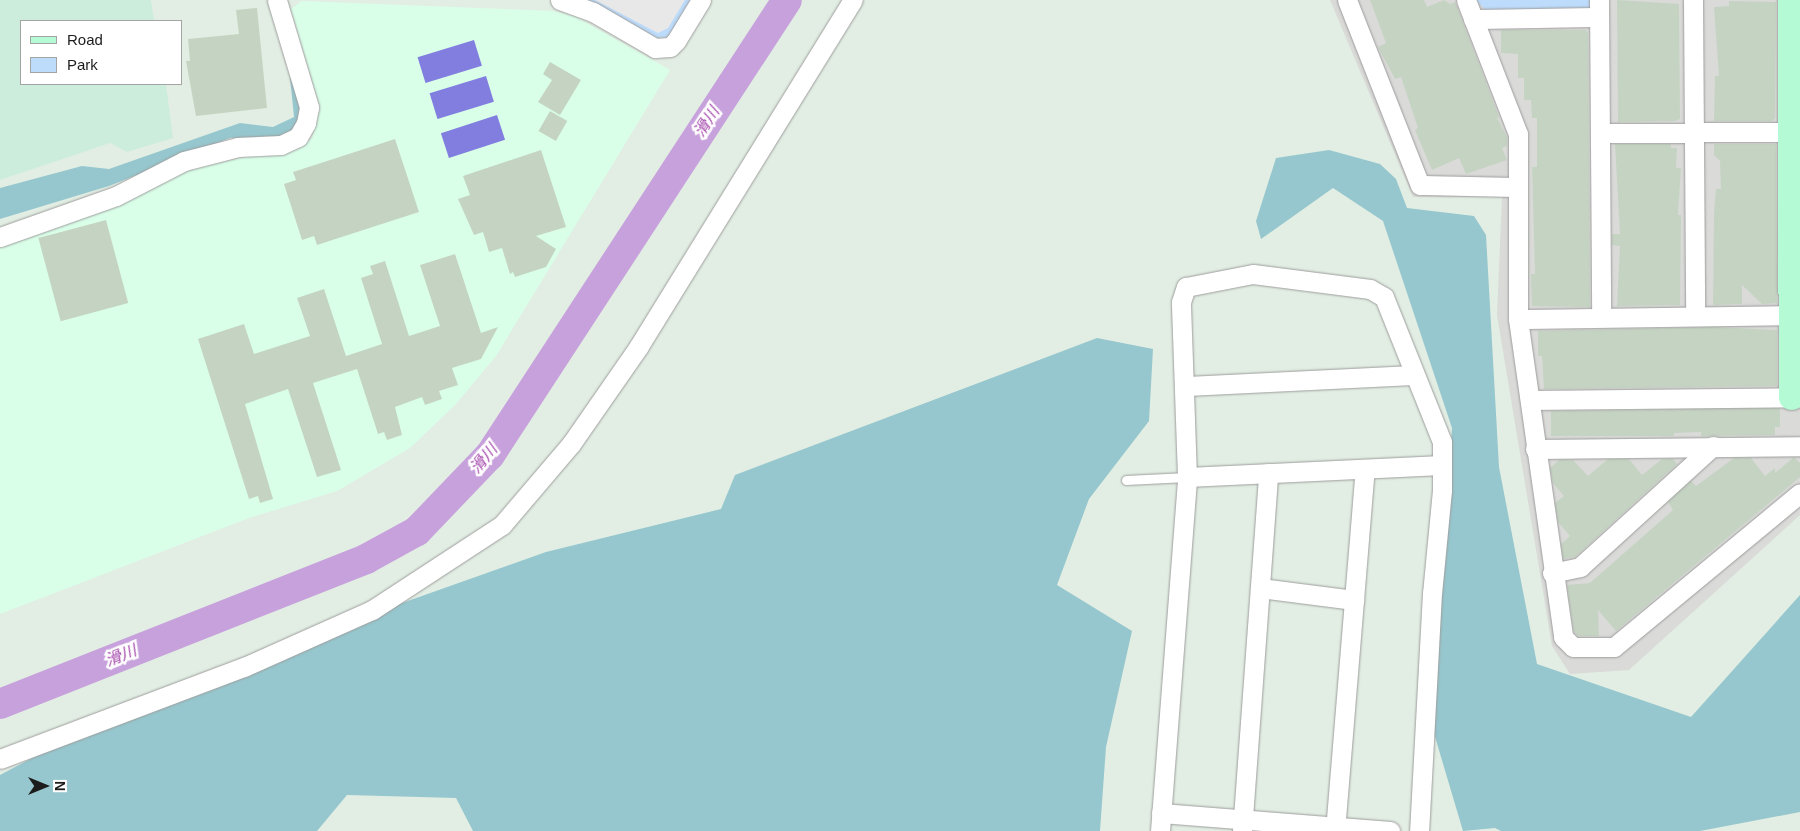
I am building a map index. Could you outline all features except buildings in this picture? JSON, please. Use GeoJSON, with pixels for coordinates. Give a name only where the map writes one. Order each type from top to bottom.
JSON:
{"type":"FeatureCollection","features":[{"type":"Feature","properties":{"kind":"street"},"geometry":{"type":"LineString","coordinates":[[0,237],[116,196],[184,161],[238,147],[281,145],[298,137],[306,123],[309,107],[277,0]]}},
{"type":"Feature","properties":{"kind":"street"},"geometry":{"type":"LineString","coordinates":[[560,0],[593,12],[655,48],[670,47],[676,41],[701,0]]}},
{"type":"Feature","properties":{"kind":"street"},"geometry":{"type":"LineString","coordinates":[[0,759],[244,667],[372,610],[502,525],[571,444],[639,346],[854,0]]}},
{"type":"Feature","properties":{"kind":"street"},"geometry":{"type":"LineString","coordinates":[[1347,0],[1420,185],[1517,187]]}},
{"type":"Feature","properties":{"kind":"street"},"geometry":{"type":"LineString","coordinates":[[1466,0],[1518,134],[1518,319],[1562,637],[1573,647],[1614,647],[1800,493]]}},
{"type":"Feature","properties":{"kind":"street"},"geometry":{"type":"LineString","coordinates":[[1693,0],[1695,316]]}},
{"type":"Feature","properties":{"kind":"street"},"geometry":{"type":"LineString","coordinates":[[1530,400],[1796,397],[1796,132],[1791,0]]}},
{"type":"Feature","properties":{"kind":"street"},"geometry":{"type":"LineString","coordinates":[[1473,19],[1599,8],[1601,317]]}},
{"type":"Feature","properties":{"kind":"street"},"geometry":{"type":"LineString","coordinates":[[1601,132],[1796,132]]}},
{"type":"Feature","properties":{"kind":"street"},"geometry":{"type":"LineString","coordinates":[[1390,831],[1160,822],[1187,477],[1186,386],[1181,302],[1186,287],[1253,274],[1370,289],[1384,297],[1442,442],[1419,831]]}},
{"type":"Feature","properties":{"kind":"street"},"geometry":{"type":"LineString","coordinates":[[1518,319],[1796,315]]}},
{"type":"Feature","properties":{"kind":"street"},"geometry":{"type":"LineString","coordinates":[[1186,386],[1414,375]]}},
{"type":"Feature","properties":{"kind":"street"},"geometry":{"type":"LineString","coordinates":[[1552,574],[1580,568],[1713,446]]}},
{"type":"Feature","properties":{"kind":"street"},"geometry":{"type":"LineString","coordinates":[[1535,449],[1800,446]]}},
{"type":"Feature","properties":{"kind":"street"},"geometry":{"type":"LineString","coordinates":[[1187,477],[1442,465]]}},
{"type":"Feature","properties":{"kind":"street"},"geometry":{"type":"LineString","coordinates":[[1335,829],[1365,469]]}},
{"type":"Feature","properties":{"kind":"street"},"geometry":{"type":"LineString","coordinates":[[1243,825],[1268,473]]}},
{"type":"Feature","properties":{"kind":"street"},"geometry":{"type":"LineString","coordinates":[[1260,588],[1354,600]]}},
{"type":"Feature","properties":{"kind":"lane"},"geometry":{"type":"LineString","coordinates":[[1126,480],[1187,477]]}},
{"type":"Feature","properties":{"kind":"shaded area"},"geometry":{"type":"Polygon","coordinates":[[[0,0],[151,0],[154,20],[20,20],[20,85],[166,85],[173,138],[127,152],[110,143],[0,180],[0,0]]]}},
{"type":"Feature","properties":{"kind":"shaded area"},"geometry":{"type":"Polygon","coordinates":[[[595,0],[685,0],[668,28],[658,33],[595,0]]]}},
{"type":"Feature","properties":{"kind":"shaded area"},"geometry":{"type":"Polygon","coordinates":[[[1330,0],[1800,0],[1800,515],[1629,670],[1570,674],[1552,646],[1497,315],[1502,197],[1413,197],[1330,0]]]}},
{"type":"Feature","properties":{"kind":"shaded area"},"geometry":{"type":"Polygon","coordinates":[[[302,1],[553,11],[576,17],[670,70],[496,356],[456,404],[410,448],[337,491],[249,518],[0,614],[0,242],[99,213],[141,189],[183,171],[282,149],[312,139],[320,108],[291,9],[302,1]]]}},
{"type":"Feature","properties":{"kind":"shaded area"},"geometry":{"type":"Polygon","coordinates":[[[474,40],[482,66],[425,83],[418,57],[474,40]]]}},
{"type":"Feature","properties":{"kind":"shaded area"},"geometry":{"type":"Polygon","coordinates":[[[486,76],[494,102],[437,119],[430,93],[486,76]]]}},
{"type":"Feature","properties":{"kind":"shaded area"},"geometry":{"type":"Polygon","coordinates":[[[296,77],[302,101],[296,130],[279,136],[230,138],[109,186],[0,219],[0,188],[82,166],[109,169],[240,123],[273,127],[294,117],[290,78],[296,77]]]}},
{"type":"Feature","properties":{"kind":"shaded area"},"geometry":{"type":"Polygon","coordinates":[[[497,115],[505,140],[449,158],[441,133],[497,115]]]}},
{"type":"Feature","properties":{"kind":"shaded area"},"geometry":{"type":"Polygon","coordinates":[[[1329,150],[1380,164],[1396,179],[1407,208],[1474,216],[1486,235],[1499,467],[1537,664],[1691,717],[1800,595],[1800,812],[1700,831],[1501,831],[1495,828],[1463,831],[1433,730],[1452,428],[1383,221],[1333,188],[1261,239],[1256,221],[1276,158],[1329,150]]]}},
{"type":"Feature","properties":{"kind":"shaded area"},"geometry":{"type":"Polygon","coordinates":[[[1097,338],[1153,349],[1149,421],[1089,499],[1057,585],[1132,631],[1106,747],[1100,831],[473,831],[456,798],[347,795],[317,831],[0,831],[0,775],[168,686],[546,552],[721,509],[735,475],[1097,338]]]}},
{"type":"Feature","properties":{"kind":"green space"},"geometry":{"type":"Polygon","coordinates":[[[586,0],[693,0],[668,37],[654,38],[586,0]]]}},
{"type":"Feature","properties":{"kind":"green space"},"geometry":{"type":"Polygon","coordinates":[[[1475,0],[1595,0],[1590,9],[1486,10],[1475,0]]]}},
{"type":"Feature","properties":{"kind":"waterway","name":"滑川"},"geometry":{"type":"LineString","coordinates":[[0,704],[366,559],[417,531],[490,455],[787,0]]}}]}
